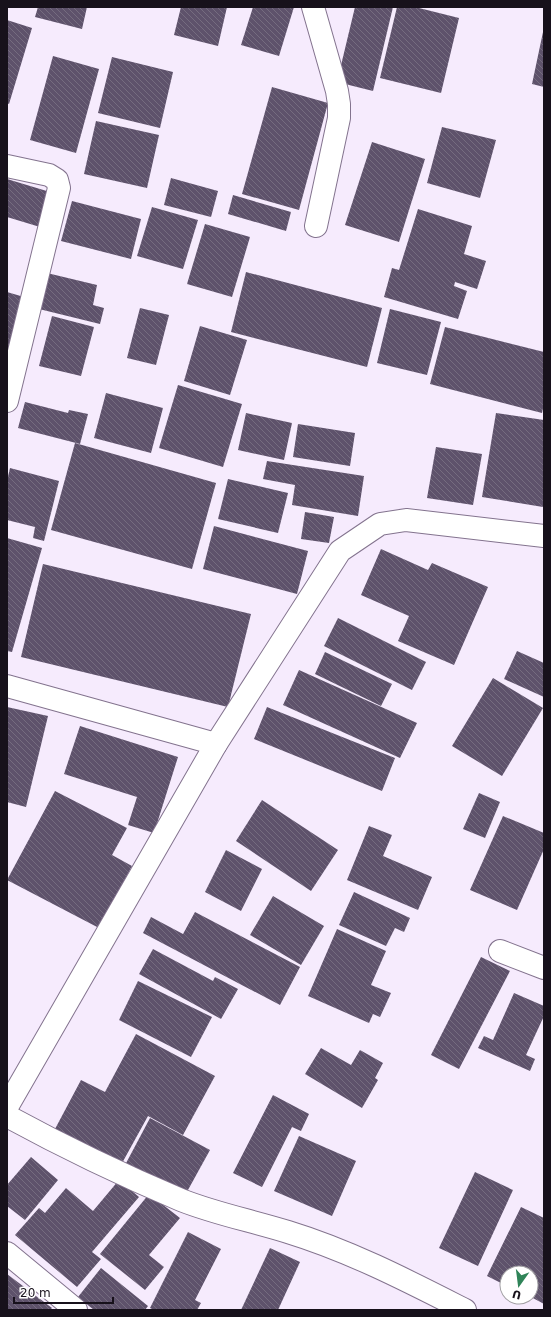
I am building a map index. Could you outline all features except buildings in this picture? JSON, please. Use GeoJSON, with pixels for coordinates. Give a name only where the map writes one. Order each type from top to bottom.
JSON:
{"type":"FeatureCollection","features":[{"type":"Feature","properties":{"kind":"street"},"geometry":{"type":"LineString","coordinates":[[313,7],[337,91],[339,104],[339,118],[316,226]]}},
{"type":"Feature","properties":{"kind":"street"},"geometry":{"type":"LineString","coordinates":[[7,166],[49,175],[57,180],[59,188],[7,401]]}},
{"type":"Feature","properties":{"kind":"street"},"geometry":{"type":"LineString","coordinates":[[7,1107],[216,744],[340,551],[380,524],[406,520],[544,536]]}},
{"type":"Feature","properties":{"kind":"street"},"geometry":{"type":"LineString","coordinates":[[7,686],[216,744]]}},
{"type":"Feature","properties":{"kind":"street"},"geometry":{"type":"LineString","coordinates":[[500,951],[544,968]]}},
{"type":"Feature","properties":{"kind":"street"},"geometry":{"type":"LineString","coordinates":[[7,1116],[66,1148],[182,1200],[224,1214],[289,1232],[342,1252],[414,1284],[465,1310]]}},
{"type":"Feature","properties":{"kind":"street"},"geometry":{"type":"LineString","coordinates":[[7,1253],[76,1310]]}}]}
